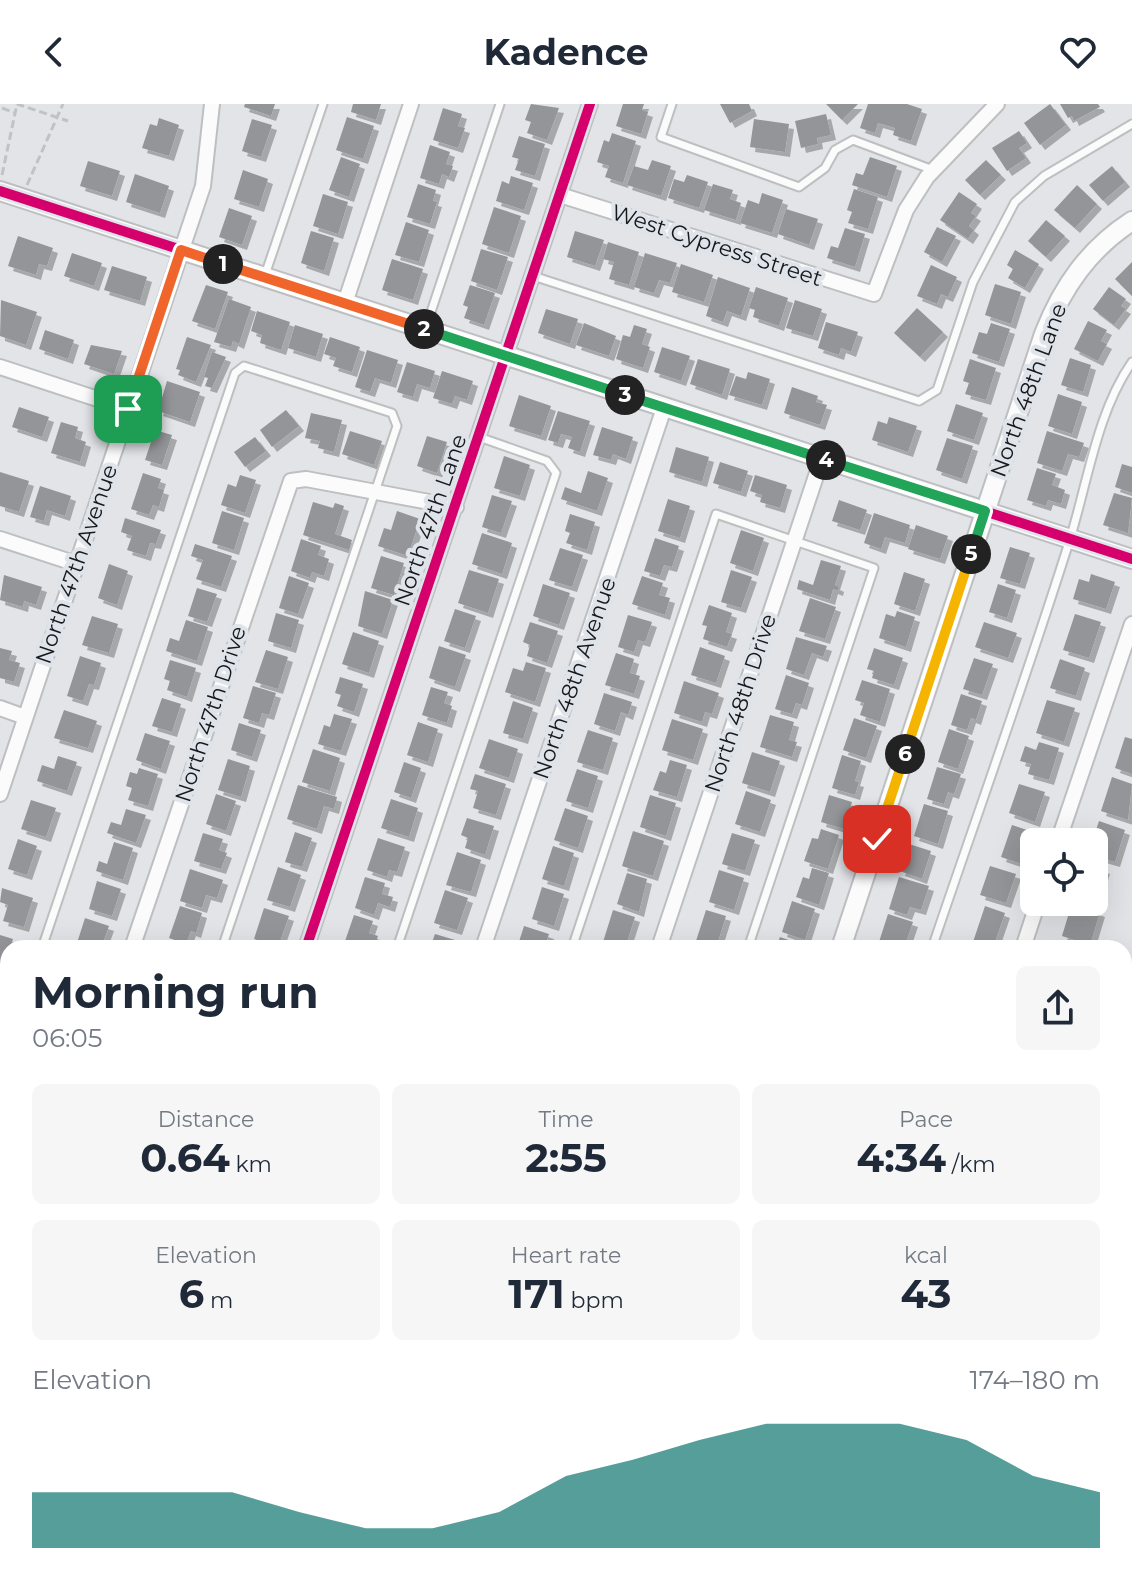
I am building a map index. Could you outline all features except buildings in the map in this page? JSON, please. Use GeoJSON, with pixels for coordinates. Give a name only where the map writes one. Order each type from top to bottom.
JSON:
{"type":"FeatureCollection","features":[{"type":"Feature","properties":{"kind":"street","name":"North 47th Avenue"},"geometry":{"type":"LineString","coordinates":[[0,794],[203,186],[212,104]]}},
{"type":"Feature","properties":{"kind":"street"},"geometry":{"type":"LineString","coordinates":[[345,303],[411,104]]}},
{"type":"Feature","properties":{"kind":"street","name":"North 47th Lane"},"geometry":{"type":"LineString","coordinates":[[309,940],[590,104]]}},
{"type":"Feature","properties":{"kind":"street"},"geometry":{"type":"LineString","coordinates":[[933,170],[997,104]]}},
{"type":"Feature","properties":{"kind":"street","name":"West Cypress Street"},"geometry":{"type":"LineString","coordinates":[[560,195],[874,294],[906,210],[933,170]]}},
{"type":"Feature","properties":{"kind":"street"},"geometry":{"type":"LineString","coordinates":[[0,191],[1132,559]]}},
{"type":"Feature","properties":{"kind":"street","name":"North 48th Lane"},"geometry":{"type":"LineString","coordinates":[[844,940],[1050,318],[1075,273],[1097,246],[1132,221]]}},
{"type":"Feature","properties":{"kind":"street"},"geometry":{"type":"LineString","coordinates":[[0,367],[128,409]]}},
{"type":"Feature","properties":{"kind":"street","name":"North 48th Avenue"},"geometry":{"type":"LineString","coordinates":[[486,940],[664,408]]}},
{"type":"Feature","properties":{"kind":"street","name":"North 48th Drive"},"geometry":{"type":"LineString","coordinates":[[662,940],[822,458]]}},
{"type":"Feature","properties":{"kind":"street","name":"North 47th Drive"},"geometry":{"type":"LineString","coordinates":[[135,940],[291,481],[306,479],[376,492]]}},
{"type":"Feature","properties":{"kind":"street"},"geometry":{"type":"LineString","coordinates":[[376,492],[456,507]]}},
{"type":"Feature","properties":{"kind":"street"},"geometry":{"type":"LineString","coordinates":[[0,539],[77,564]]}},
{"type":"Feature","properties":{"kind":"street"},"geometry":{"type":"LineString","coordinates":[[1063,828],[1129,644],[1132,624]]}},
{"type":"Feature","properties":{"kind":"street"},"geometry":{"type":"LineString","coordinates":[[0,708],[25,717]]}},
{"type":"Feature","properties":{"kind":"street"},"geometry":{"type":"LineString","coordinates":[[1026,940],[1033,916]]}},
{"type":"Feature","properties":{"kind":"lane"},"geometry":{"type":"LineString","coordinates":[[264,277],[323,104]]}},
{"type":"Feature","properties":{"kind":"lane"},"geometry":{"type":"LineString","coordinates":[[425,329],[500,104]]}},
{"type":"Feature","properties":{"kind":"lane"},"geometry":{"type":"LineString","coordinates":[[672,104],[661,137],[799,187],[825,168],[835,150],[853,140],[933,170]]}},
{"type":"Feature","properties":{"kind":"lane"},"geometry":{"type":"LineString","coordinates":[[533,276],[919,401],[937,390],[973,282],[1015,202],[1044,176],[1132,124]]}},
{"type":"Feature","properties":{"kind":"lane"},"geometry":{"type":"LineString","coordinates":[[935,940],[1070,539],[1105,417],[1119,380],[1132,362]]}},
{"type":"Feature","properties":{"kind":"lane"},"geometry":{"type":"LineString","coordinates":[[45,940],[235,373],[244,366],[392,413],[397,426],[225,940]]}},
{"type":"Feature","properties":{"kind":"lane"},"geometry":{"type":"LineString","coordinates":[[400,940],[556,473],[547,461],[479,437]]}},
{"type":"Feature","properties":{"kind":"lane"},"geometry":{"type":"LineString","coordinates":[[575,940],[716,514],[874,568],[751,940]]}},
{"type":"Feature","properties":{"kind":"path"},"geometry":{"type":"LineString","coordinates":[[0,183],[17,104],[68,121]]}},
{"type":"Feature","properties":{"kind":"path"},"geometry":{"type":"LineString","coordinates":[[21,198],[63,104]]}},
{"type":"Feature","properties":{"kind":"path"},"geometry":{"type":"LineString","coordinates":[[2,108],[15,113]]}},
{"type":"Feature","properties":{"kind":"cycle path"},"geometry":{"type":"LineString","coordinates":[[309,940],[590,104]]}},
{"type":"Feature","properties":{"kind":"cycle path"},"geometry":{"type":"LineString","coordinates":[[0,191],[1132,559]]}},
{"type":"Feature","properties":{"kind":"route"},"geometry":{"type":"LineString","coordinates":[[128,409],[181,250],[985,511],[877,839]]}}]}
